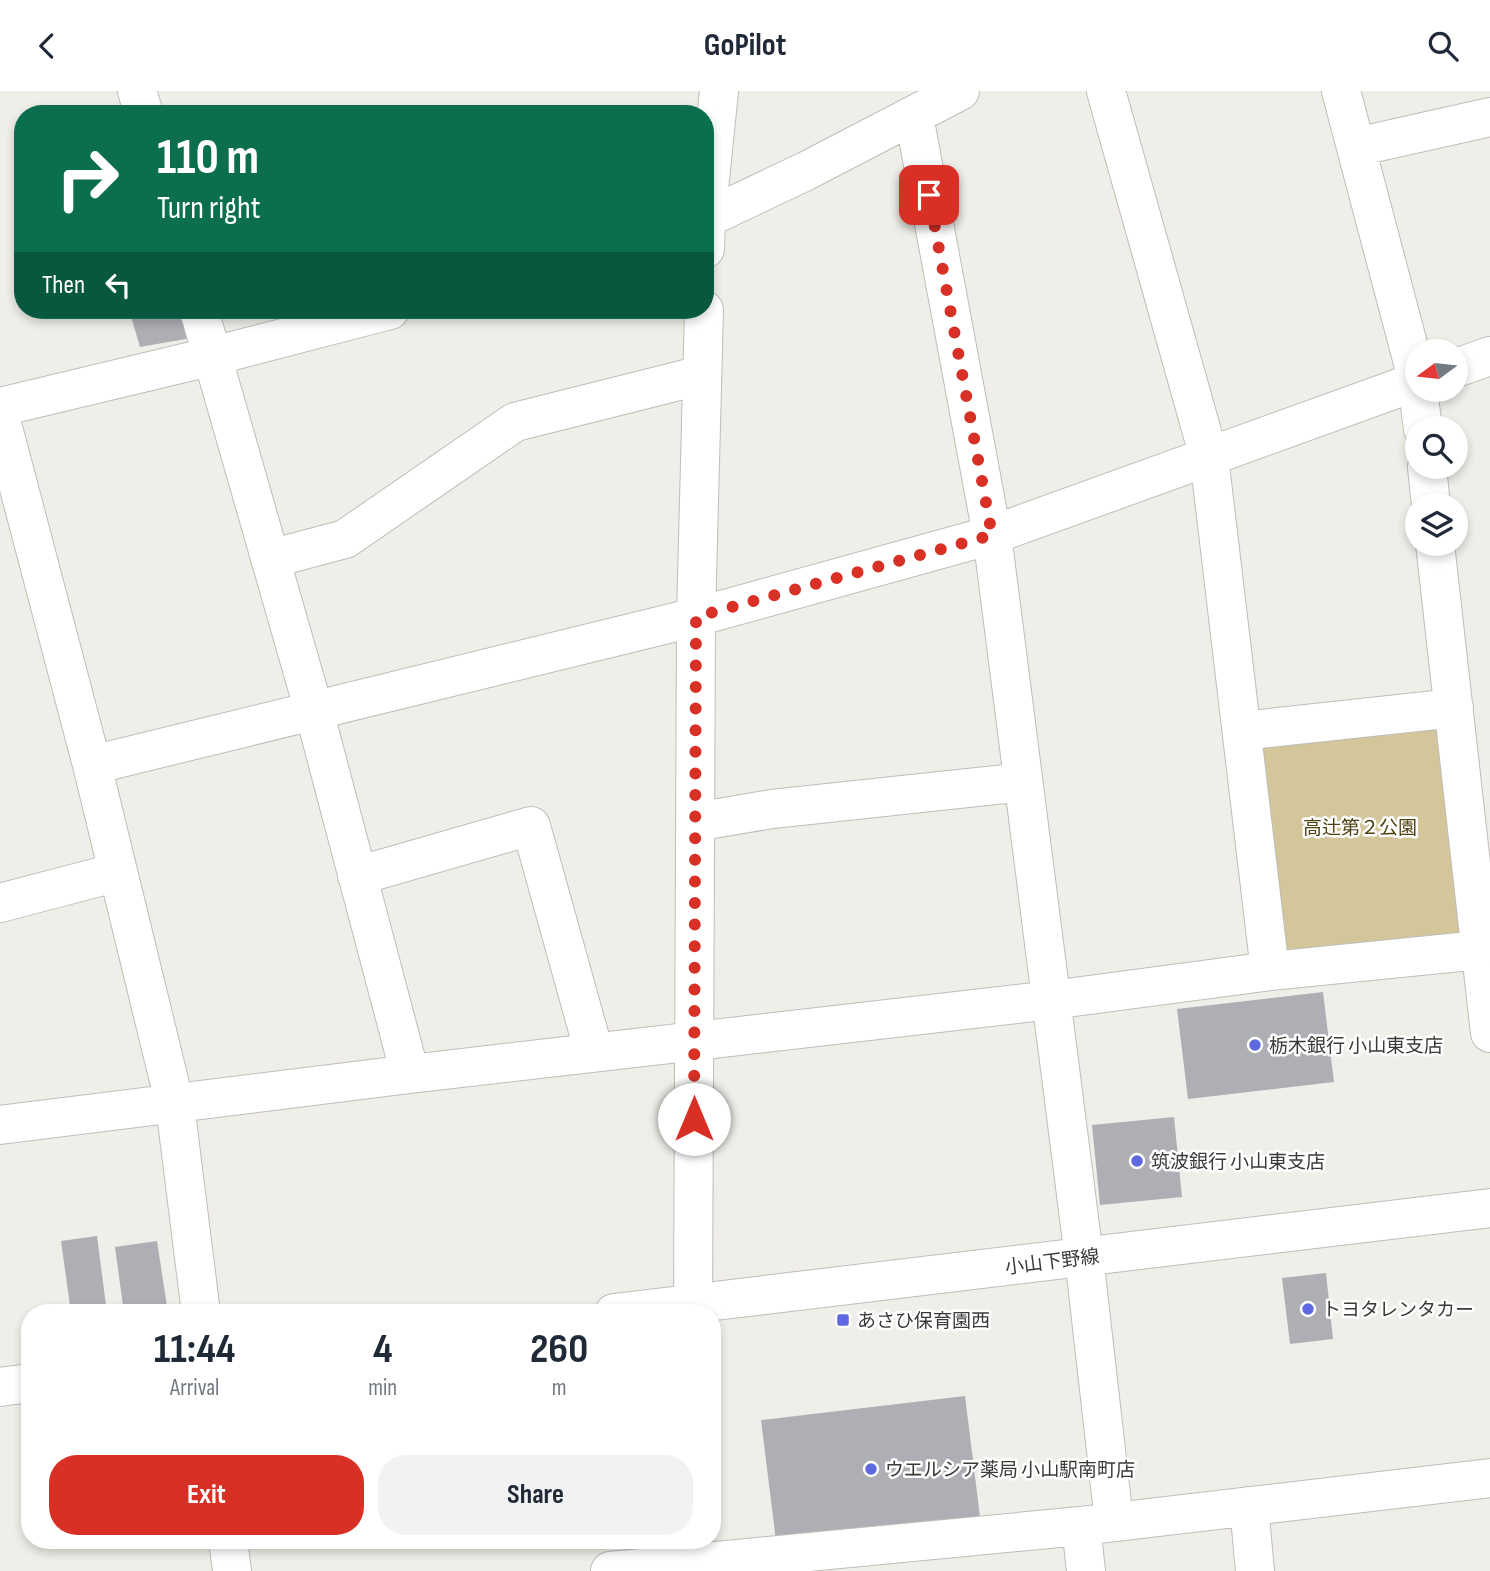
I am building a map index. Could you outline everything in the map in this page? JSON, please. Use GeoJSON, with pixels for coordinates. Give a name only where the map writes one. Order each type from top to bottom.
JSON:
{"type":"FeatureCollection","features":[{"type":"Feature","properties":{"kind":"street"},"geometry":{"type":"LineString","coordinates":[[714,140],[719,91]]}},
{"type":"Feature","properties":{"kind":"street"},"geometry":{"type":"LineString","coordinates":[[714,215],[914,117],[960,91]]}},
{"type":"Feature","properties":{"kind":"street"},"geometry":{"type":"LineString","coordinates":[[1106,91],[1209,457],[1270,971]]}},
{"type":"Feature","properties":{"kind":"street"},"geometry":{"type":"LineString","coordinates":[[1341,91],[1407,339]]}},
{"type":"Feature","properties":{"kind":"street"},"geometry":{"type":"LineString","coordinates":[[914,117],[992,535],[1084,1257],[1097,1524],[1086,1571]]}},
{"type":"Feature","properties":{"kind":"street"},"geometry":{"type":"LineString","coordinates":[[1356,147],[1490,117]]}},
{"type":"Feature","properties":{"kind":"street"},"geometry":{"type":"LineString","coordinates":[[202,319],[314,711],[410,1074]]}},
{"type":"Feature","properties":{"kind":"street"},"geometry":{"type":"LineString","coordinates":[[0,407],[355,319]]}},
{"type":"Feature","properties":{"kind":"street"},"geometry":{"type":"LineString","coordinates":[[693,1304],[696,617],[704,319]]}},
{"type":"Feature","properties":{"kind":"street"},"geometry":{"type":"LineString","coordinates":[[1468,363],[1490,356]]}},
{"type":"Feature","properties":{"kind":"street"},"geometry":{"type":"LineString","coordinates":[[270,559],[345,539],[514,422],[702,375]]}},
{"type":"Feature","properties":{"kind":"street"},"geometry":{"type":"LineString","coordinates":[[92,765],[696,617],[992,535],[1405,386]]}},
{"type":"Feature","properties":{"kind":"street"},"geometry":{"type":"LineString","coordinates":[[0,416],[92,765],[175,1105],[200,1304]]}},
{"type":"Feature","properties":{"kind":"street"},"geometry":{"type":"LineString","coordinates":[[1437,556],[1454,708],[1481,870],[1480,950],[1490,1033]]}},
{"type":"Feature","properties":{"kind":"street"},"geometry":{"type":"LineString","coordinates":[[1242,731],[1454,708]]}},
{"type":"Feature","properties":{"kind":"street"},"geometry":{"type":"LineString","coordinates":[[695,822],[772,809],[1023,782]]}},
{"type":"Feature","properties":{"kind":"street"},"geometry":{"type":"LineString","coordinates":[[358,876],[531,825],[594,1052]]}},
{"type":"Feature","properties":{"kind":"street"},"geometry":{"type":"LineString","coordinates":[[0,903],[118,872]]}},
{"type":"Feature","properties":{"kind":"street"},"geometry":{"type":"LineString","coordinates":[[0,1125],[694,1040],[1051,1000],[1270,971],[1480,950]]}},
{"type":"Feature","properties":{"kind":"street","name":"小山下野線"},"geometry":{"type":"LineString","coordinates":[[721,1304],[1490,1208]]}},
{"type":"Feature","properties":{"kind":"street"},"geometry":{"type":"LineString","coordinates":[[0,1387],[21,1384]]}},
{"type":"Feature","properties":{"kind":"street"},"geometry":{"type":"LineString","coordinates":[[610,1571],[668,1559],[914,1556],[1097,1524],[1490,1478]]}},
{"type":"Feature","properties":{"kind":"street"},"geometry":{"type":"LineString","coordinates":[[1249,1506],[1255,1571]]}},
{"type":"Feature","properties":{"kind":"street"},"geometry":{"type":"LineString","coordinates":[[230,1549],[232,1571]]}},
{"type":"Feature","properties":{"kind":"green space","name":"高辻第２公園"},"geometry":{"type":"Polygon","coordinates":[[[1449,715],[1475,945],[1275,965],[1248,735],[1449,715]]]}},
{"type":"Feature","properties":{"kind":"building"},"geometry":{"type":"Polygon","coordinates":[[[132,319],[192,319],[197,337],[140,347],[132,319]]]}},
{"type":"Feature","properties":{"kind":"building","name":"栃木銀行 小山東支店"},"geometry":{"type":"Polygon","coordinates":[[[1323,992],[1334,1082],[1188,1099],[1177,1009],[1323,992]]]}},
{"type":"Feature","properties":{"kind":"building","name":"筑波銀行 小山東支店"},"geometry":{"type":"Polygon","coordinates":[[[1174,1117],[1182,1197],[1100,1205],[1092,1125],[1174,1117]]]}},
{"type":"Feature","properties":{"kind":"building"},"geometry":{"type":"Polygon","coordinates":[[[97,1236],[106,1304],[70,1304],[61,1241],[97,1236]]]}},
{"type":"Feature","properties":{"kind":"building"},"geometry":{"type":"Polygon","coordinates":[[[157,1241],[167,1304],[123,1304],[115,1247],[157,1241]]]}},
{"type":"Feature","properties":{"kind":"building","name":"トヨタレンタカー"},"geometry":{"type":"Polygon","coordinates":[[[1326,1273],[1333,1339],[1290,1344],[1282,1278],[1326,1273]]]}},
{"type":"Feature","properties":{"kind":"building","name":"ウエルシア薬局 小山駅南町店"},"geometry":{"type":"Polygon","coordinates":[[[965,1396],[980,1517],[776,1541],[761,1420],[965,1396]]]}},
{"type":"Feature","properties":{"kind":"place","name":"栃木銀行 小山東支店"},"geometry":{"type":"Point","coordinates":[1255,1045]}},
{"type":"Feature","properties":{"kind":"place","name":"筑波銀行 小山東支店"},"geometry":{"type":"Point","coordinates":[1137,1161]}},
{"type":"Feature","properties":{"kind":"place","name":"トヨタレンタカー"},"geometry":{"type":"Point","coordinates":[1308,1309]}},
{"type":"Feature","properties":{"kind":"place","name":"あさひ保育園西"},"geometry":{"type":"Point","coordinates":[843,1320]}},
{"type":"Feature","properties":{"kind":"place","name":"ウエルシア薬局 小山駅南町店"},"geometry":{"type":"Point","coordinates":[871,1469]}},
{"type":"Feature","properties":{"kind":"route"},"geometry":{"type":"LineString","coordinates":[[694,1119],[696,617],[992,535],[929,195]]}}]}
